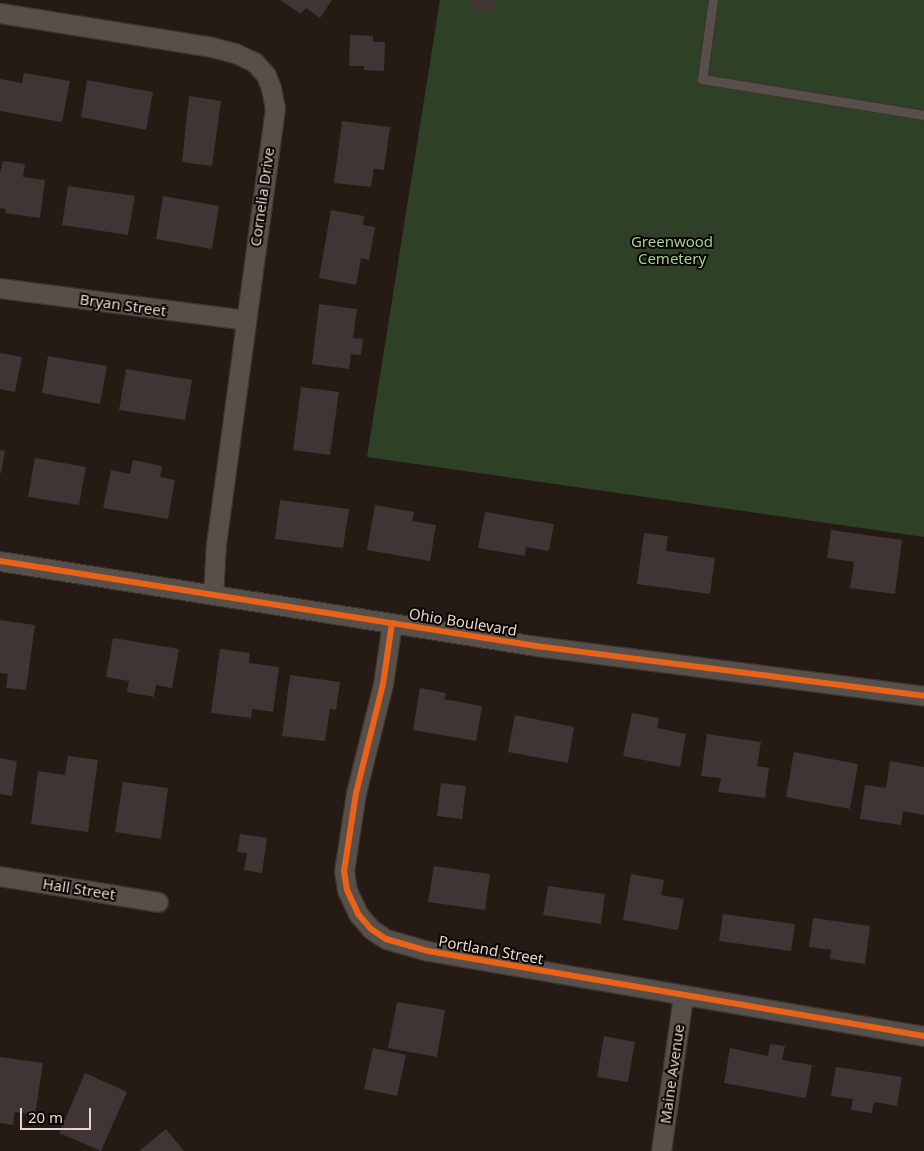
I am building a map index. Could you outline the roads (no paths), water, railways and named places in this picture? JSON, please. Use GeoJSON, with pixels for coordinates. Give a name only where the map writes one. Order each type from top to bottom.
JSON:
{"type":"FeatureCollection","features":[{"type":"Feature","properties":{"kind":"street","name":"Cornelia Drive"},"geometry":{"type":"LineString","coordinates":[[0,13],[212,47],[235,53],[254,62],[266,75],[271,88],[274,108],[216,542],[212,594]]}},
{"type":"Feature","properties":{"kind":"street","name":"Bryan Street"},"geometry":{"type":"LineString","coordinates":[[0,288],[246,320]]}},
{"type":"Feature","properties":{"kind":"street","name":"Ohio Boulevard"},"geometry":{"type":"LineString","coordinates":[[0,561],[536,646],[924,696]]}},
{"type":"Feature","properties":{"kind":"street","name":"Portland Street"},"geometry":{"type":"LineString","coordinates":[[392,623],[383,684],[356,793],[344,871],[347,890],[358,914],[372,929],[386,939],[428,951],[924,1036]]}},
{"type":"Feature","properties":{"kind":"street","name":"Hall Street"},"geometry":{"type":"LineString","coordinates":[[0,876],[158,902]]}},
{"type":"Feature","properties":{"kind":"street","name":"Maine Avenue"},"geometry":{"type":"LineString","coordinates":[[661,1151],[683,996]]}},
{"type":"Feature","properties":{"kind":"lane"},"geometry":{"type":"LineString","coordinates":[[713,0],[702,79],[924,114]]}},
{"type":"Feature","properties":{"kind":"park label","name":"Greenwood Cemetery"},"geometry":{"type":"Point","coordinates":[672,250]}}]}
